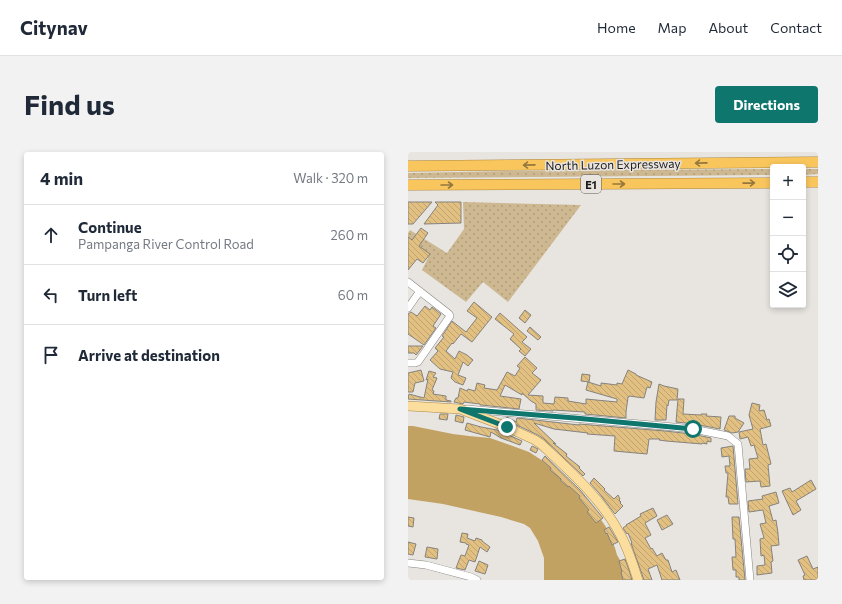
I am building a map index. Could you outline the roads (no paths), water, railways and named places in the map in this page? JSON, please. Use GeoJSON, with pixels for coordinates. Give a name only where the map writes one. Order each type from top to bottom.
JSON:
{"type":"FeatureCollection","features":[{"type":"Feature","properties":{"kind":"highway","name":"North Luzon Expressway"},"geometry":{"type":"LineString","coordinates":[[408,166],[818,162]]}},
{"type":"Feature","properties":{"kind":"highway"},"geometry":{"type":"LineString","coordinates":[[806,182],[818,182]]}},
{"type":"Feature","properties":{"kind":"highway","name":"North Luzon Expressway"},"geometry":{"type":"LineString","coordinates":[[408,185],[770,183]]}},
{"type":"Feature","properties":{"kind":"main road"},"geometry":{"type":"LineString","coordinates":[[408,406],[460,409],[507,427],[535,440],[566,466],[595,498],[615,524],[638,580]]}},
{"type":"Feature","properties":{"kind":"street"},"geometry":{"type":"LineString","coordinates":[[408,282],[450,316],[418,362],[408,363]]}},
{"type":"Feature","properties":{"kind":"street"},"geometry":{"type":"LineString","coordinates":[[408,308],[420,291]]}},
{"type":"Feature","properties":{"kind":"street"},"geometry":{"type":"LineString","coordinates":[[460,409],[664,426],[693,429],[728,436],[738,444],[750,580]]}},
{"type":"Feature","properties":{"kind":"street"},"geometry":{"type":"LineString","coordinates":[[408,563],[426,565],[477,580]]}}]}
